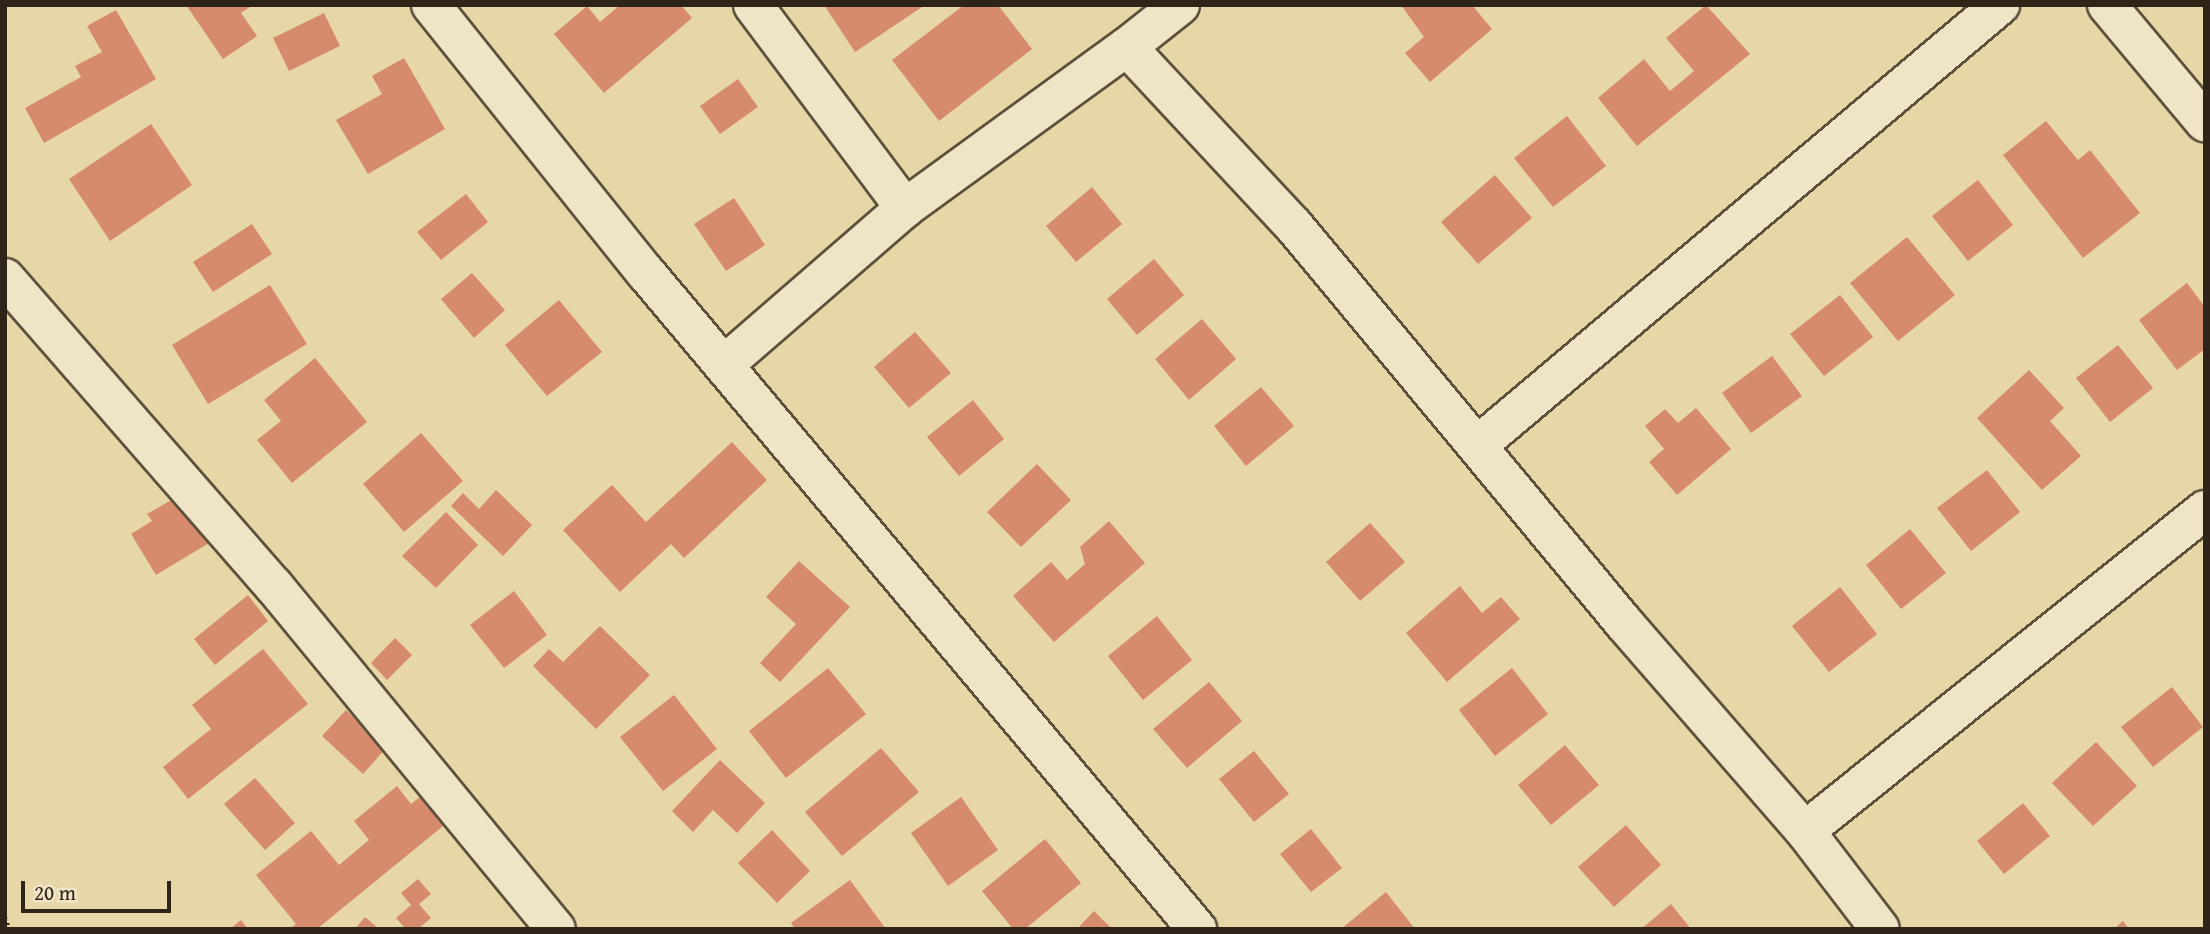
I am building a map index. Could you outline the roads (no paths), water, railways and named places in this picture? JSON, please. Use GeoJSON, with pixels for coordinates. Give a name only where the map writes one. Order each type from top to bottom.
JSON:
{"type":"FeatureCollection","features":[{"type":"Feature","properties":{"kind":"street"},"geometry":{"type":"LineString","coordinates":[[431,5],[725,364],[1197,929]]}},
{"type":"Feature","properties":{"kind":"street"},"geometry":{"type":"LineString","coordinates":[[753,5],[905,208]]}},
{"type":"Feature","properties":{"kind":"street"},"geometry":{"type":"LineString","coordinates":[[725,364],[905,208],[1127,47],[1180,5]]}},
{"type":"Feature","properties":{"kind":"street"},"geometry":{"type":"LineString","coordinates":[[1478,445],[2000,5]]}},
{"type":"Feature","properties":{"kind":"street"},"geometry":{"type":"LineString","coordinates":[[2107,5],[2205,122]]}},
{"type":"Feature","properties":{"kind":"street"},"geometry":{"type":"LineString","coordinates":[[1127,47],[1294,226],[1623,623],[1805,831],[1880,929]]}},
{"type":"Feature","properties":{"kind":"street"},"geometry":{"type":"LineString","coordinates":[[5,278],[240,546],[556,929]]}},
{"type":"Feature","properties":{"kind":"street"},"geometry":{"type":"LineString","coordinates":[[1805,831],[2205,510]]}}]}
